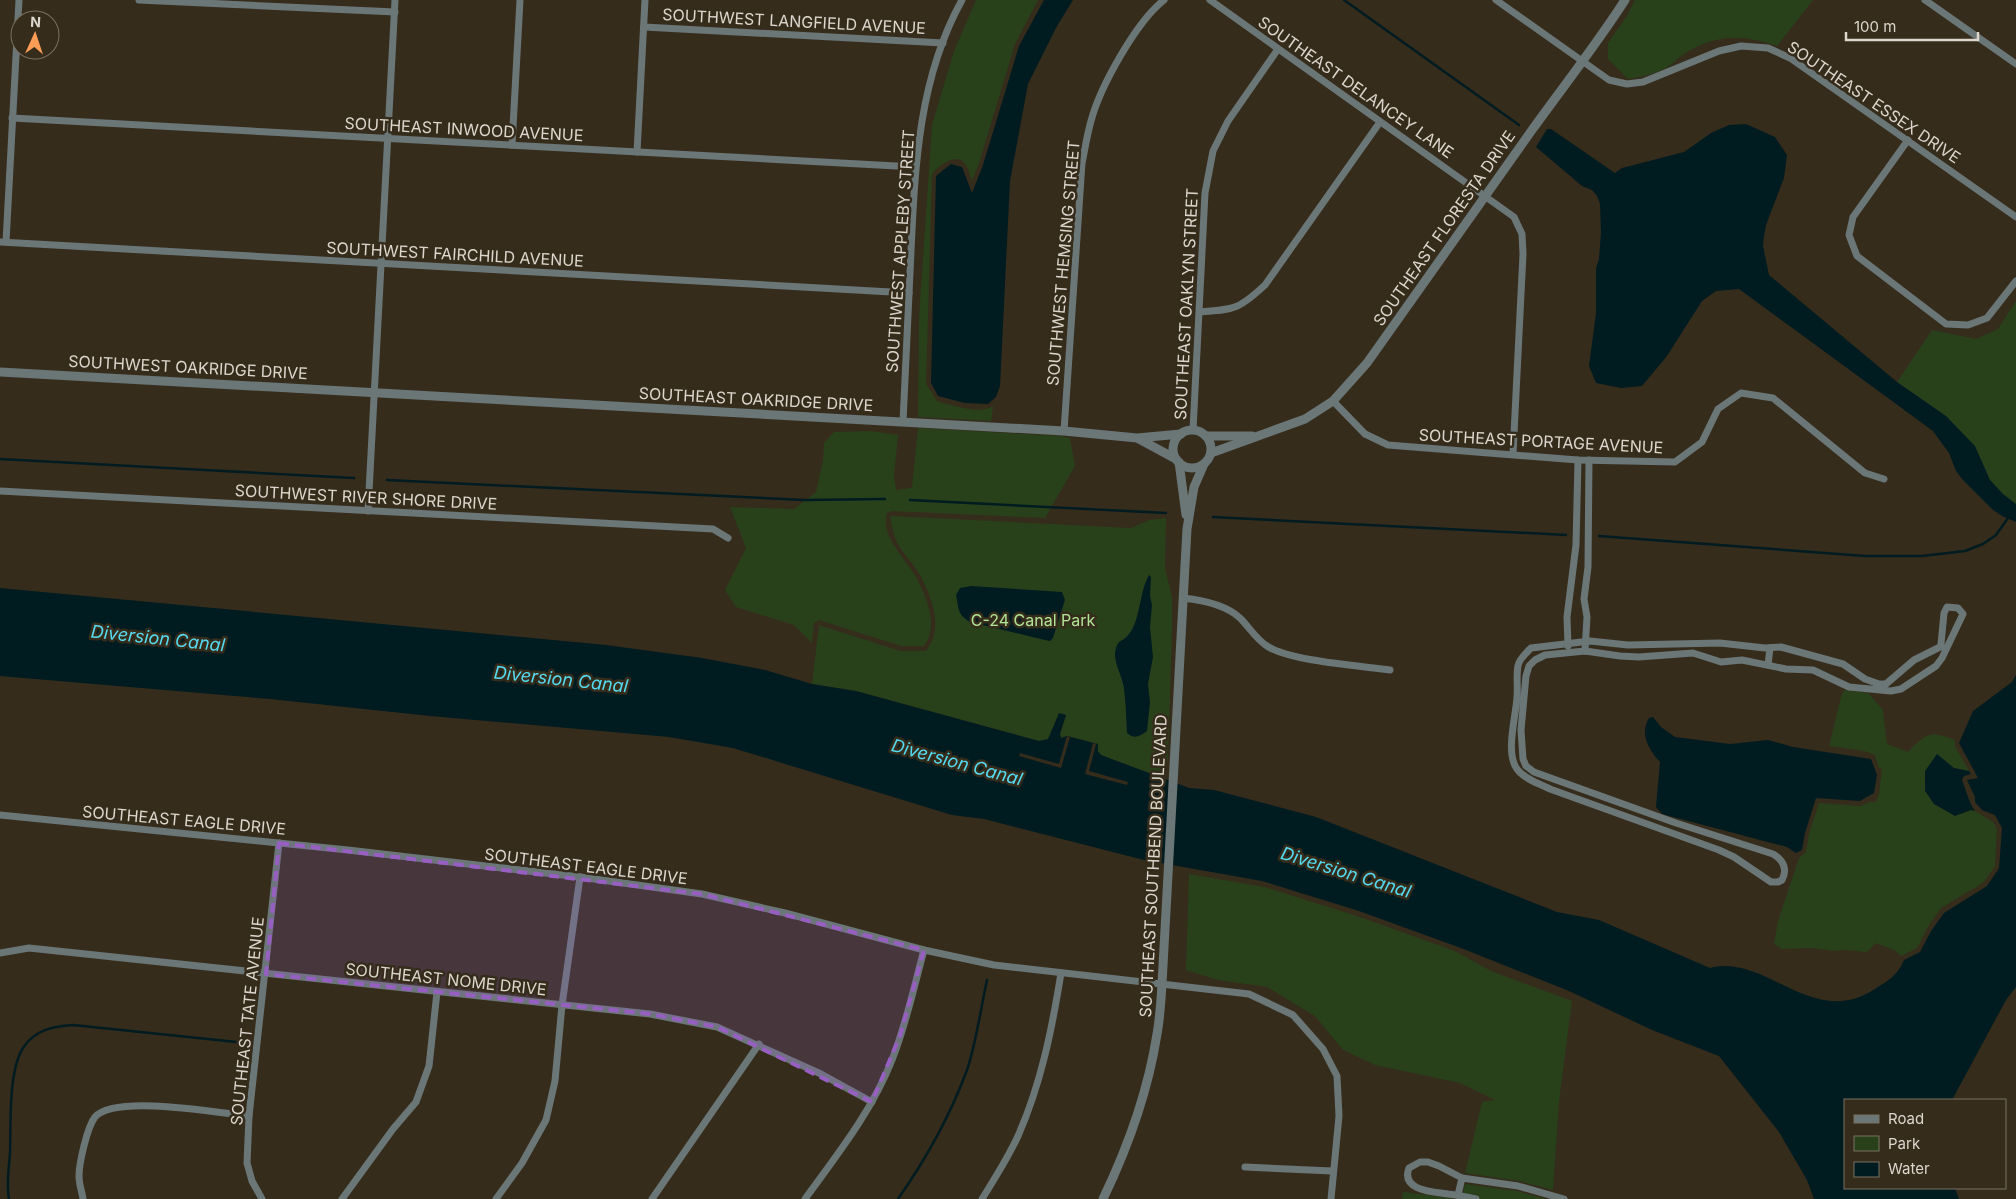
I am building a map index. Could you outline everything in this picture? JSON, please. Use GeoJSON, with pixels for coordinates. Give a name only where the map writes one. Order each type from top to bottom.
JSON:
{"type":"FeatureCollection","features":[{"type":"Feature","properties":{"kind":"street"},"geometry":{"type":"LineString","coordinates":[[3,242],[19,0]]}},
{"type":"Feature","properties":{"kind":"street"},"geometry":{"type":"LineString","coordinates":[[139,0],[395,12]]}},
{"type":"Feature","properties":{"kind":"street"},"geometry":{"type":"LineString","coordinates":[[368,512],[396,0]]}},
{"type":"Feature","properties":{"kind":"street"},"geometry":{"type":"LineString","coordinates":[[512,145],[520,0]]}},
{"type":"Feature","properties":{"kind":"street"},"geometry":{"type":"LineString","coordinates":[[637,152],[645,0]]}},
{"type":"Feature","properties":{"kind":"street","name":"SOUTHWEST APPLEBY STREET"},"geometry":{"type":"LineString","coordinates":[[903,422],[915,167],[923,110],[943,43],[962,0]]}},
{"type":"Feature","properties":{"kind":"street","name":"SOUTHWEST HEMSING STREET"},"geometry":{"type":"LineString","coordinates":[[1064,431],[1082,163],[1091,120],[1103,89],[1127,47],[1146,19],[1164,0]]}},
{"type":"Feature","properties":{"kind":"street","name":"SOUTHEAST DELANCEY LANE"},"geometry":{"type":"LineString","coordinates":[[1210,0],[1487,196],[1514,218],[1522,234],[1523,254],[1513,454]]}},
{"type":"Feature","properties":{"kind":"street","name":"SOUTHEAST ESSEX DRIVE"},"geometry":{"type":"LineString","coordinates":[[1496,0],[1608,80],[1627,84],[1642,82],[1719,51],[1741,46],[1768,48],[1790,58],[2016,217]]}},
{"type":"Feature","properties":{"kind":"street","name":"SOUTHEAST FLORESTA DRIVE"},"geometry":{"type":"LineString","coordinates":[[1211,453],[1305,419],[1333,401],[1367,363],[1533,129],[1583,62],[1625,0]]}},
{"type":"Feature","properties":{"kind":"street"},"geometry":{"type":"LineString","coordinates":[[1925,0],[2016,64]]}},
{"type":"Feature","properties":{"kind":"street","name":"SOUTHWEST LANGFIELD AVENUE"},"geometry":{"type":"LineString","coordinates":[[644,27],[943,43]]}},
{"type":"Feature","properties":{"kind":"street","name":"SOUTHEAST OAKLYN STREET"},"geometry":{"type":"LineString","coordinates":[[1193,430],[1205,193],[1213,151],[1228,121],[1278,49]]}},
{"type":"Feature","properties":{"kind":"street","name":"SOUTHEAST INWOOD AVENUE"},"geometry":{"type":"LineString","coordinates":[[12,118],[915,167]]}},
{"type":"Feature","properties":{"kind":"street"},"geometry":{"type":"LineString","coordinates":[[1200,312],[1231,309],[1245,304],[1264,285],[1380,122]]}},
{"type":"Feature","properties":{"kind":"street"},"geometry":{"type":"LineString","coordinates":[[1908,140],[1853,218],[1849,236],[1857,256],[1946,324],[1968,325],[1988,318],[2016,281]]}},
{"type":"Feature","properties":{"kind":"street","name":"SOUTHWEST FAIRCHILD AVENUE"},"geometry":{"type":"LineString","coordinates":[[3,242],[909,293]]}},
{"type":"Feature","properties":{"kind":"street","name":"SOUTHWEST OAKRIDGE DRIVE"},"geometry":{"type":"LineString","coordinates":[[0,372],[374,393]]}},
{"type":"Feature","properties":{"kind":"street","name":"SOUTHEAST OAKRIDGE DRIVE"},"geometry":{"type":"LineString","coordinates":[[374,393],[1064,431],[1136,438],[1181,434]]}},
{"type":"Feature","properties":{"kind":"street","name":"SOUTHEAST PORTAGE AVENUE"},"geometry":{"type":"LineString","coordinates":[[1333,401],[1365,434],[1388,445],[1578,460],[1675,462],[1702,442],[1718,409],[1741,393],[1773,398],[1865,473],[1884,479]]}},
{"type":"Feature","properties":{"kind":"street"},"geometry":{"type":"LineString","coordinates":[[1193,430],[1206,436],[1211,453],[1204,464],[1194,468],[1183,466],[1178,461],[1174,448],[1177,438],[1181,434],[1193,430]]}},
{"type":"Feature","properties":{"kind":"street","name":"SOUTHEAST FLORESTA DRIVE"},"geometry":{"type":"LineString","coordinates":[[1206,436],[1257,436]]}},
{"type":"Feature","properties":{"kind":"street","name":"SOUTHEAST OAKRIDGE DRIVE"},"geometry":{"type":"LineString","coordinates":[[1136,438],[1178,461]]}},
{"type":"Feature","properties":{"kind":"street"},"geometry":{"type":"LineString","coordinates":[[1568,648],[1567,617],[1576,545],[1578,460]]}},
{"type":"Feature","properties":{"kind":"street"},"geometry":{"type":"LineString","coordinates":[[1585,651],[1587,616],[1584,599],[1588,567],[1589,460]]}},
{"type":"Feature","properties":{"kind":"street","name":"SOUTHEAST SOUTHBEND BOULEVARD"},"geometry":{"type":"LineString","coordinates":[[1178,461],[1187,525]]}},
{"type":"Feature","properties":{"kind":"street","name":"SOUTHEAST SOUTHBEND BOULEVARD"},"geometry":{"type":"LineString","coordinates":[[1103,1199],[1119,1166],[1135,1124],[1158,1034],[1187,525],[1194,487],[1204,464]]}},
{"type":"Feature","properties":{"kind":"street","name":"SOUTHWEST RIVER SHORE DRIVE"},"geometry":{"type":"LineString","coordinates":[[0,491],[713,530],[728,538]]}},
{"type":"Feature","properties":{"kind":"street"},"geometry":{"type":"LineString","coordinates":[[1577,504],[1589,504]]}},
{"type":"Feature","properties":{"kind":"street"},"geometry":{"type":"LineString","coordinates":[[1183,598],[1194,599],[1226,609],[1238,617],[1266,646],[1286,655],[1390,670]]}},
{"type":"Feature","properties":{"kind":"street"},"geometry":{"type":"LineString","coordinates":[[1587,642],[1568,648],[1545,655],[1534,660],[1529,666],[1519,713],[1513,728],[1513,761],[1518,770],[1527,778],[1550,789],[1734,856],[1771,882],[1778,882],[1785,874],[1784,863],[1772,854],[1631,807],[1532,771],[1526,766],[1523,759],[1519,713],[1518,665],[1525,653],[1531,648],[1568,648],[1639,657],[1684,653],[1702,654],[1721,662],[1742,660],[1786,669],[1813,670],[1849,687],[1879,687],[1886,684],[1914,660],[1944,644],[1963,614],[1958,608],[1947,608],[1944,613],[1944,644],[1942,658],[1936,666],[1901,689],[1891,691],[1879,687],[1843,664],[1781,647],[1770,648],[1720,643],[1628,645],[1587,642]]}},
{"type":"Feature","properties":{"kind":"street"},"geometry":{"type":"LineString","coordinates":[[1684,644],[1684,653]]}},
{"type":"Feature","properties":{"kind":"street"},"geometry":{"type":"LineString","coordinates":[[1768,665],[1770,648]]}},
{"type":"Feature","properties":{"kind":"street"},"geometry":{"type":"LineString","coordinates":[[1527,778],[1532,771]]}},
{"type":"Feature","properties":{"kind":"street"},"geometry":{"type":"LineString","coordinates":[[1627,816],[1631,807]]}},
{"type":"Feature","properties":{"kind":"street","name":"SOUTHEAST EAGLE DRIVE"},"geometry":{"type":"LineString","coordinates":[[0,815],[162,833],[280,843],[580,877],[702,894],[785,913],[924,950],[994,965],[1249,994],[1293,1015],[1323,1050],[1338,1076],[1339,1116],[1330,1199]]}},
{"type":"Feature","properties":{"kind":"street"},"geometry":{"type":"LineString","coordinates":[[1703,844],[1708,833]]}},
{"type":"Feature","properties":{"kind":"street","name":"SOUTHEAST TATE AVENUE"},"geometry":{"type":"LineString","coordinates":[[262,1199],[252,1180],[247,1163],[249,1116],[280,843]]}},
{"type":"Feature","properties":{"kind":"street"},"geometry":{"type":"LineString","coordinates":[[496,1199],[522,1163],[546,1120],[556,1081],[562,1005],[580,877]]}},
{"type":"Feature","properties":{"kind":"street","name":"SOUTHEAST NOME DRIVE"},"geometry":{"type":"LineString","coordinates":[[0,952],[29,948],[650,1014],[717,1027],[759,1044],[821,1074],[872,1102]]}},
{"type":"Feature","properties":{"kind":"street"},"geometry":{"type":"LineString","coordinates":[[805,1199],[872,1102],[897,1044],[924,950]]}},
{"type":"Feature","properties":{"kind":"street"},"geometry":{"type":"LineString","coordinates":[[982,1199],[1018,1136],[1034,1092],[1050,1037],[1062,973]]}},
{"type":"Feature","properties":{"kind":"street"},"geometry":{"type":"LineString","coordinates":[[342,1199],[393,1129],[416,1102],[429,1066],[437,992]]}},
{"type":"Feature","properties":{"kind":"street"},"geometry":{"type":"LineString","coordinates":[[652,1199],[759,1044]]}},
{"type":"Feature","properties":{"kind":"street"},"geometry":{"type":"LineString","coordinates":[[83,1199],[79,1176],[87,1133],[96,1116],[119,1106],[140,1105],[249,1116]]}},
{"type":"Feature","properties":{"kind":"street"},"geometry":{"type":"LineString","coordinates":[[1476,1199],[1424,1190],[1411,1182],[1407,1173],[1408,1168],[1414,1164],[1428,1162],[1462,1178],[1518,1186],[1564,1199]]}},
{"type":"Feature","properties":{"kind":"street"},"geometry":{"type":"LineString","coordinates":[[1245,1167],[1332,1171]]}},
{"type":"Feature","properties":{"kind":"street"},"geometry":{"type":"LineString","coordinates":[[1458,1195],[1462,1178]]}},
{"type":"Feature","properties":{"kind":"highlighted area"},"geometry":{"type":"Polygon","coordinates":[[[279,843],[702,894],[924,950],[900,1036],[872,1102],[717,1027],[650,1014],[266,974],[279,843]]]}},
{"type":"Feature","properties":{"kind":"green space"},"geometry":{"type":"Polygon","coordinates":[[[976,0],[1038,0],[1015,44],[972,181],[966,165],[958,159],[948,161],[932,174],[926,384],[937,401],[958,407],[981,410],[993,406],[991,421],[918,417],[919,318],[932,125],[954,51],[976,0]]]}},
{"type":"Feature","properties":{"kind":"green space"},"geometry":{"type":"Polygon","coordinates":[[[1635,0],[1813,0],[1777,46],[1752,39],[1729,38],[1718,40],[1696,47],[1662,70],[1628,79],[1608,59],[1608,43],[1627,16],[1635,0]]]}},
{"type":"Feature","properties":{"kind":"green space"},"geometry":{"type":"Polygon","coordinates":[[[2016,301],[2016,511],[1897,382],[1932,330],[1976,339],[1998,329],[2016,301]]]}},
{"type":"Feature","properties":{"kind":"green space"},"geometry":{"type":"Polygon","coordinates":[[[918,428],[1070,438],[1075,466],[1045,518],[891,511],[887,513],[887,530],[890,538],[916,577],[930,612],[931,630],[924,646],[901,646],[819,620],[814,623],[812,643],[794,625],[736,607],[725,590],[746,548],[730,507],[794,509],[816,492],[823,461],[824,443],[834,432],[870,431],[898,435],[894,475],[896,490],[912,488],[918,428]]]}},
{"type":"Feature","properties":{"kind":"green space","name":"C-24 Canal Park"},"geometry":{"type":"Polygon","coordinates":[[[890,516],[1131,528],[1149,520],[1166,518],[1165,569],[1172,596],[1172,630],[1168,761],[1164,761],[1160,777],[1100,755],[1098,744],[1067,736],[1061,738],[1060,734],[1066,715],[1060,713],[1048,739],[1039,741],[856,691],[812,684],[819,625],[900,651],[926,651],[931,642],[935,623],[929,593],[915,567],[897,543],[890,516]]]}},
{"type":"Feature","properties":{"kind":"green space"},"geometry":{"type":"Polygon","coordinates":[[[1844,690],[1868,693],[1883,710],[1887,744],[1908,752],[1919,741],[1929,735],[1940,735],[1955,740],[1955,746],[1969,771],[1954,768],[1934,804],[1955,815],[1971,810],[1975,811],[1993,822],[1997,829],[1995,866],[1984,882],[1941,908],[1927,928],[1917,948],[1901,956],[1894,950],[1876,943],[1867,952],[1812,948],[1782,949],[1774,944],[1778,921],[1799,858],[1806,852],[1809,834],[1819,803],[1860,806],[1876,802],[1879,794],[1882,769],[1879,768],[1875,755],[1864,751],[1829,746],[1844,690]]]}},
{"type":"Feature","properties":{"kind":"green space"},"geometry":{"type":"Polygon","coordinates":[[[1189,874],[1264,887],[1357,916],[1455,951],[1491,971],[1572,1001],[1559,1101],[1553,1190],[1519,1181],[1465,1173],[1482,1102],[1495,1100],[1460,1083],[1375,1065],[1343,1050],[1315,1016],[1267,987],[1218,980],[1186,970],[1189,874]]]}},
{"type":"Feature","properties":{"kind":"green space"},"geometry":{"type":"Polygon","coordinates":[[[1465,1184],[1517,1191],[1546,1199],[1462,1199],[1465,1184]]]}},
{"type":"Feature","properties":{"kind":"green space"},"geometry":{"type":"Polygon","coordinates":[[[1403,1192],[1451,1198],[1453,1196],[1452,1199],[1402,1199],[1403,1192]]]}},
{"type":"Feature","properties":{"kind":"water"},"geometry":{"type":"Polygon","coordinates":[[[1044,0],[1073,0],[1057,26],[1028,84],[1010,181],[1000,386],[996,397],[988,404],[965,403],[938,396],[931,383],[936,176],[951,164],[962,167],[972,193],[983,165],[1019,46],[1044,0]]]}},
{"type":"Feature","properties":{"kind":"water"},"geometry":{"type":"Polygon","coordinates":[[[1746,124],[1775,137],[1787,155],[1784,178],[1766,225],[1764,236],[1763,246],[1769,275],[1897,382],[1946,416],[1975,446],[1990,480],[2016,504],[2016,522],[1992,509],[1963,480],[1956,471],[1949,453],[1933,431],[1739,289],[1716,291],[1702,301],[1667,356],[1642,386],[1621,388],[1596,383],[1589,366],[1596,313],[1596,268],[1599,259],[1601,232],[1600,204],[1592,190],[1582,186],[1536,147],[1547,129],[1551,129],[1615,173],[1622,168],[1684,152],[1711,133],[1729,125],[1746,124]]]}},
{"type":"Feature","properties":{"kind":"water"},"geometry":{"type":"Polygon","coordinates":[[[1149,575],[1151,577],[1150,596],[1152,605],[1150,627],[1153,657],[1148,684],[1150,702],[1147,731],[1135,737],[1127,733],[1124,689],[1115,654],[1119,642],[1132,630],[1142,592],[1149,575]]]}},
{"type":"Feature","properties":{"kind":"water"},"geometry":{"type":"Polygon","coordinates":[[[971,586],[1062,592],[1065,600],[1053,638],[1050,641],[970,622],[961,614],[956,595],[960,588],[971,586]]]}},
{"type":"Feature","properties":{"kind":"water","name":"Diversion Canal"},"geometry":{"type":"Polygon","coordinates":[[[0,588],[606,645],[702,658],[765,670],[812,684],[856,691],[1039,741],[1048,739],[1059,713],[1066,715],[1060,734],[1061,738],[1067,736],[1098,744],[1098,751],[1101,755],[1189,788],[1214,790],[1316,817],[1557,912],[1599,920],[1710,968],[1731,966],[1751,971],[1810,996],[1831,1001],[1852,999],[1875,989],[1888,980],[1895,974],[1904,960],[1920,952],[1931,931],[1944,913],[1987,886],[1999,868],[2002,828],[1995,815],[1982,810],[1975,802],[1975,797],[1967,780],[1978,778],[1959,743],[1973,711],[2012,682],[2016,675],[2016,987],[2006,1000],[1953,1099],[1844,1099],[1844,1189],[1955,1189],[1959,1199],[1814,1199],[1807,1180],[1779,1132],[1719,1056],[1652,1030],[1569,991],[1461,948],[1359,911],[1262,881],[1144,860],[984,819],[952,815],[733,748],[669,737],[430,716],[270,699],[0,676],[0,588]]]}},
{"type":"Feature","properties":{"kind":"water"},"geometry":{"type":"Polygon","coordinates":[[[1653,717],[1661,727],[1675,737],[1730,744],[1768,740],[1793,747],[1871,759],[1877,775],[1874,793],[1860,801],[1816,798],[1805,833],[1802,850],[1796,853],[1787,847],[1662,814],[1656,807],[1660,762],[1649,747],[1645,736],[1646,724],[1649,718],[1653,717]]]}},
{"type":"Feature","properties":{"kind":"water"},"geometry":{"type":"Polygon","coordinates":[[[1937,754],[1954,768],[1969,771],[1971,774],[1964,776],[1962,780],[1975,811],[1971,810],[1955,816],[1934,804],[1925,791],[1925,771],[1937,754]]]}},
{"type":"Feature","properties":{"kind":"pier"},"geometry":{"type":"Polygon","coordinates":[[[1067,736],[1070,737],[1061,768],[1019,756],[1020,753],[1059,764],[1067,736]]]}},
{"type":"Feature","properties":{"kind":"pier"},"geometry":{"type":"Polygon","coordinates":[[[1093,743],[1096,744],[1089,771],[1128,782],[1127,785],[1085,774],[1093,743]]]}},
{"type":"Feature","properties":{"kind":"waterway"},"geometry":{"type":"LineString","coordinates":[[1344,0],[1519,125]]}},
{"type":"Feature","properties":{"kind":"waterway"},"geometry":{"type":"LineString","coordinates":[[0,459],[354,478]]}},
{"type":"Feature","properties":{"kind":"waterway"},"geometry":{"type":"LineString","coordinates":[[387,480],[804,500],[885,499]]}},
{"type":"Feature","properties":{"kind":"waterway"},"geometry":{"type":"LineString","coordinates":[[910,500],[1166,513]]}},
{"type":"Feature","properties":{"kind":"waterway"},"geometry":{"type":"LineString","coordinates":[[1213,517],[1566,535]]}},
{"type":"Feature","properties":{"kind":"waterway"},"geometry":{"type":"LineString","coordinates":[[1599,536],[1865,556],[1922,556],[1965,551],[1983,544],[1996,535],[2008,518]]}},
{"type":"Feature","properties":{"kind":"waterway"},"geometry":{"type":"LineString","coordinates":[[898,1199],[937,1137],[967,1070],[987,980]]}},
{"type":"Feature","properties":{"kind":"waterway"},"geometry":{"type":"LineString","coordinates":[[9,1199],[11,1099],[15,1071],[23,1048],[39,1033],[59,1026],[73,1025],[246,1043]]}}]}
